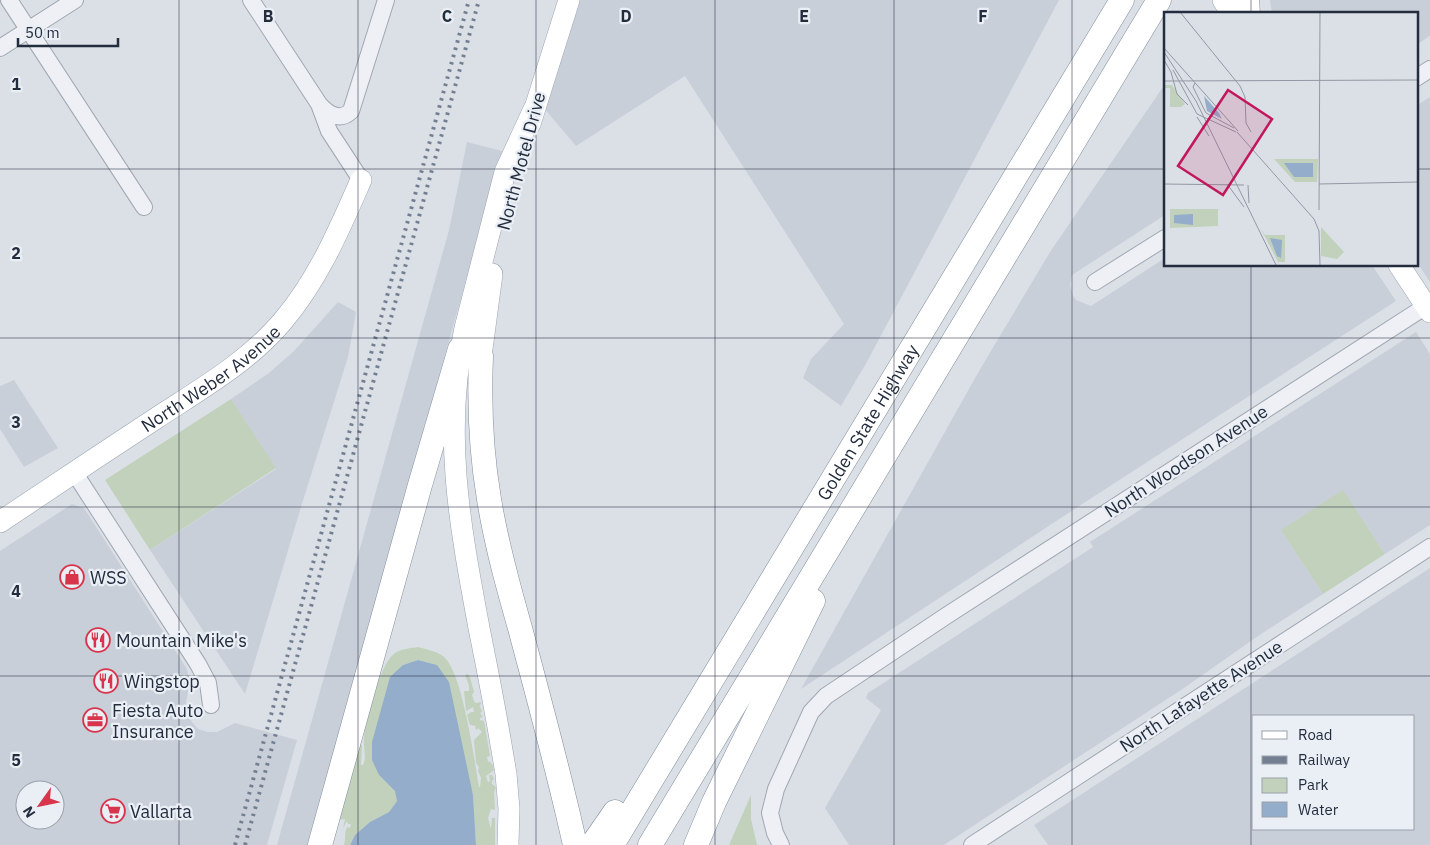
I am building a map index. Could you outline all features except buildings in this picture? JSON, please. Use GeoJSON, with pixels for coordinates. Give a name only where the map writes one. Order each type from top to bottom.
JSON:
{"type":"FeatureCollection","features":[{"type":"Feature","properties":{"kind":"highway","name":"Golden State Highway"},"geometry":{"type":"LineString","coordinates":[[612,845],[1122,0]]}},
{"type":"Feature","properties":{"kind":"highway","name":"Golden State Highway"},"geometry":{"type":"LineString","coordinates":[[650,845],[1159,0]]}},
{"type":"Feature","properties":{"kind":"highway"},"geometry":{"type":"LineString","coordinates":[[320,845],[420,485],[471,352]]}},
{"type":"Feature","properties":{"kind":"highway"},"geometry":{"type":"LineString","coordinates":[[471,352],[480,404],[489,500],[501,556],[547,730],[574,845]]}},
{"type":"Feature","properties":{"kind":"highway"},"geometry":{"type":"LineString","coordinates":[[696,845],[714,802],[891,446]]}},
{"type":"Feature","properties":{"kind":"highway"},"geometry":{"type":"LineString","coordinates":[[592,845],[612,818],[667,728],[734,643]]}},
{"type":"Feature","properties":{"kind":"main road","name":"North Motel Drive"},"geometry":{"type":"LineString","coordinates":[[508,845],[510,809],[506,774],[459,516],[453,438],[455,396],[471,352],[490,288],[513,175],[569,0]]}},
{"type":"Feature","properties":{"kind":"main road"},"geometry":{"type":"LineString","coordinates":[[1223,0],[1231,12]]}},
{"type":"Feature","properties":{"kind":"main road","name":"North Weber Avenue"},"geometry":{"type":"LineString","coordinates":[[0,522],[223,375],[259,345],[281,324],[298,302],[330,250],[361,180]]}},
{"type":"Feature","properties":{"kind":"main road"},"geometry":{"type":"LineString","coordinates":[[1400,266],[1428,309]]}},
{"type":"Feature","properties":{"kind":"street"},"geometry":{"type":"LineString","coordinates":[[9,0],[144,207]]}},
{"type":"Feature","properties":{"kind":"street"},"geometry":{"type":"LineString","coordinates":[[0,48],[75,0]]}},
{"type":"Feature","properties":{"kind":"street"},"geometry":{"type":"LineString","coordinates":[[251,0],[319,104],[329,114],[340,117],[348,114],[354,107],[386,0]]}},
{"type":"Feature","properties":{"kind":"street"},"geometry":{"type":"LineString","coordinates":[[1418,77],[1430,69]]}},
{"type":"Feature","properties":{"kind":"street"},"geometry":{"type":"LineString","coordinates":[[319,104],[329,131],[361,180]]}},
{"type":"Feature","properties":{"kind":"street"},"geometry":{"type":"LineString","coordinates":[[1095,282],[1164,239]]}},
{"type":"Feature","properties":{"kind":"street","name":"North Woodson Avenue"},"geometry":{"type":"LineString","coordinates":[[781,845],[775,833],[770,813],[776,789],[811,712],[826,696],[946,616],[1428,309]]}},
{"type":"Feature","properties":{"kind":"street"},"geometry":{"type":"LineString","coordinates":[[74,472],[198,664],[208,683],[211,705]]}},
{"type":"Feature","properties":{"kind":"street","name":"North Lafayette Avenue"},"geometry":{"type":"LineString","coordinates":[[972,845],[1430,546]]}},
{"type":"Feature","properties":{"kind":"shaded area"},"geometry":{"type":"Polygon","coordinates":[[[558,0],[1059,0],[868,360],[841,406],[803,378],[811,359],[844,324],[685,76],[576,146],[532,94],[558,0]]]}},
{"type":"Feature","properties":{"kind":"shaded area"},"geometry":{"type":"Polygon","coordinates":[[[1270,0],[1430,0],[1430,36],[1418,44],[1418,12],[1272,12],[1270,0]]]}},
{"type":"Feature","properties":{"kind":"shaded area"},"geometry":{"type":"Polygon","coordinates":[[[1164,85],[1164,216],[1072,275],[1070,285],[1076,300],[1091,306],[1164,259],[1164,266],[1373,266],[1396,301],[801,689],[979,371],[1050,252],[1164,85]]]}},
{"type":"Feature","properties":{"kind":"shaded area"},"geometry":{"type":"Polygon","coordinates":[[[1430,97],[1430,282],[1418,264],[1418,105],[1430,97]]]}},
{"type":"Feature","properties":{"kind":"shaded area"},"geometry":{"type":"Polygon","coordinates":[[[467,142],[502,151],[308,845],[277,845],[449,230],[467,142]]]}},
{"type":"Feature","properties":{"kind":"shaded area"},"geometry":{"type":"Polygon","coordinates":[[[338,302],[356,312],[348,357],[245,694],[150,550],[276,469],[231,399],[269,373],[294,351],[338,302]]]}},
{"type":"Feature","properties":{"kind":"shaded area"},"geometry":{"type":"Polygon","coordinates":[[[1416,332],[1430,354],[1430,525],[1385,554],[1343,491],[1282,531],[1323,594],[1261,634],[1184,688],[944,845],[849,845],[825,808],[881,710],[866,698],[868,693],[1093,547],[1090,542],[1416,332]]]}},
{"type":"Feature","properties":{"kind":"shaded area"},"geometry":{"type":"Polygon","coordinates":[[[14,380],[58,448],[24,467],[0,429],[0,386],[14,380]]]}},
{"type":"Feature","properties":{"kind":"shaded area"},"geometry":{"type":"Polygon","coordinates":[[[72,504],[84,508],[187,669],[190,683],[186,702],[187,712],[198,729],[217,732],[235,723],[297,740],[267,845],[0,845],[0,551],[72,504]]]}},
{"type":"Feature","properties":{"kind":"shaded area"},"geometry":{"type":"Polygon","coordinates":[[[1430,568],[1430,845],[1048,845],[1034,825],[1430,568]]]}},
{"type":"Feature","properties":{"kind":"green space"},"geometry":{"type":"Polygon","coordinates":[[[231,399],[276,468],[150,550],[105,480],[231,399]]]}},
{"type":"Feature","properties":{"kind":"green space"},"geometry":{"type":"Polygon","coordinates":[[[1343,490],[1385,554],[1323,594],[1281,530],[1343,490]]]}},
{"type":"Feature","properties":{"kind":"green space"},"geometry":{"type":"Polygon","coordinates":[[[418,647],[440,654],[446,659],[452,669],[463,700],[479,787],[481,778],[478,771],[479,767],[476,763],[474,740],[482,732],[475,728],[476,726],[470,725],[467,715],[474,712],[473,707],[466,711],[464,691],[469,691],[469,686],[465,675],[468,674],[470,677],[475,703],[481,702],[482,712],[480,713],[483,717],[480,720],[484,721],[490,756],[487,757],[494,770],[486,776],[488,782],[490,781],[489,775],[492,775],[494,779],[492,784],[496,787],[494,793],[495,810],[491,809],[488,818],[491,829],[492,818],[495,818],[495,845],[476,845],[473,795],[437,665],[418,660],[403,665],[379,775],[396,791],[397,801],[389,812],[370,822],[355,835],[350,845],[344,845],[346,829],[347,827],[350,828],[351,824],[348,824],[347,821],[343,828],[345,819],[340,820],[342,809],[359,741],[362,746],[361,765],[364,762],[365,731],[370,707],[379,680],[389,659],[395,653],[418,647]]]}},
{"type":"Feature","properties":{"kind":"green space"},"geometry":{"type":"Polygon","coordinates":[[[751,795],[751,819],[757,845],[729,845],[751,795]]]}},
{"type":"Feature","properties":{"kind":"water"},"geometry":{"type":"Polygon","coordinates":[[[418,660],[437,665],[449,682],[473,795],[476,845],[350,845],[355,835],[370,822],[389,812],[397,801],[395,791],[379,775],[372,760],[372,742],[390,677],[403,665],[418,660]]]}},
{"type":"Feature","properties":{"kind":"railway"},"geometry":{"type":"LineString","coordinates":[[235,845],[469,0]]}},
{"type":"Feature","properties":{"kind":"railway"},"geometry":{"type":"LineString","coordinates":[[245,845],[479,0]]}},
{"type":"Feature","properties":{"kind":"place","name":"WSS"},"geometry":{"type":"Point","coordinates":[72,577]}},
{"type":"Feature","properties":{"kind":"place","name":"Mountain Mike's"},"geometry":{"type":"Point","coordinates":[98,640]}},
{"type":"Feature","properties":{"kind":"place","name":"Wingstop"},"geometry":{"type":"Point","coordinates":[106,681]}},
{"type":"Feature","properties":{"kind":"place","name":"Fiesta Auto Insurance"},"geometry":{"type":"Point","coordinates":[95,720]}},
{"type":"Feature","properties":{"kind":"place","name":"Vallarta"},"geometry":{"type":"Point","coordinates":[113,811]}}]}
